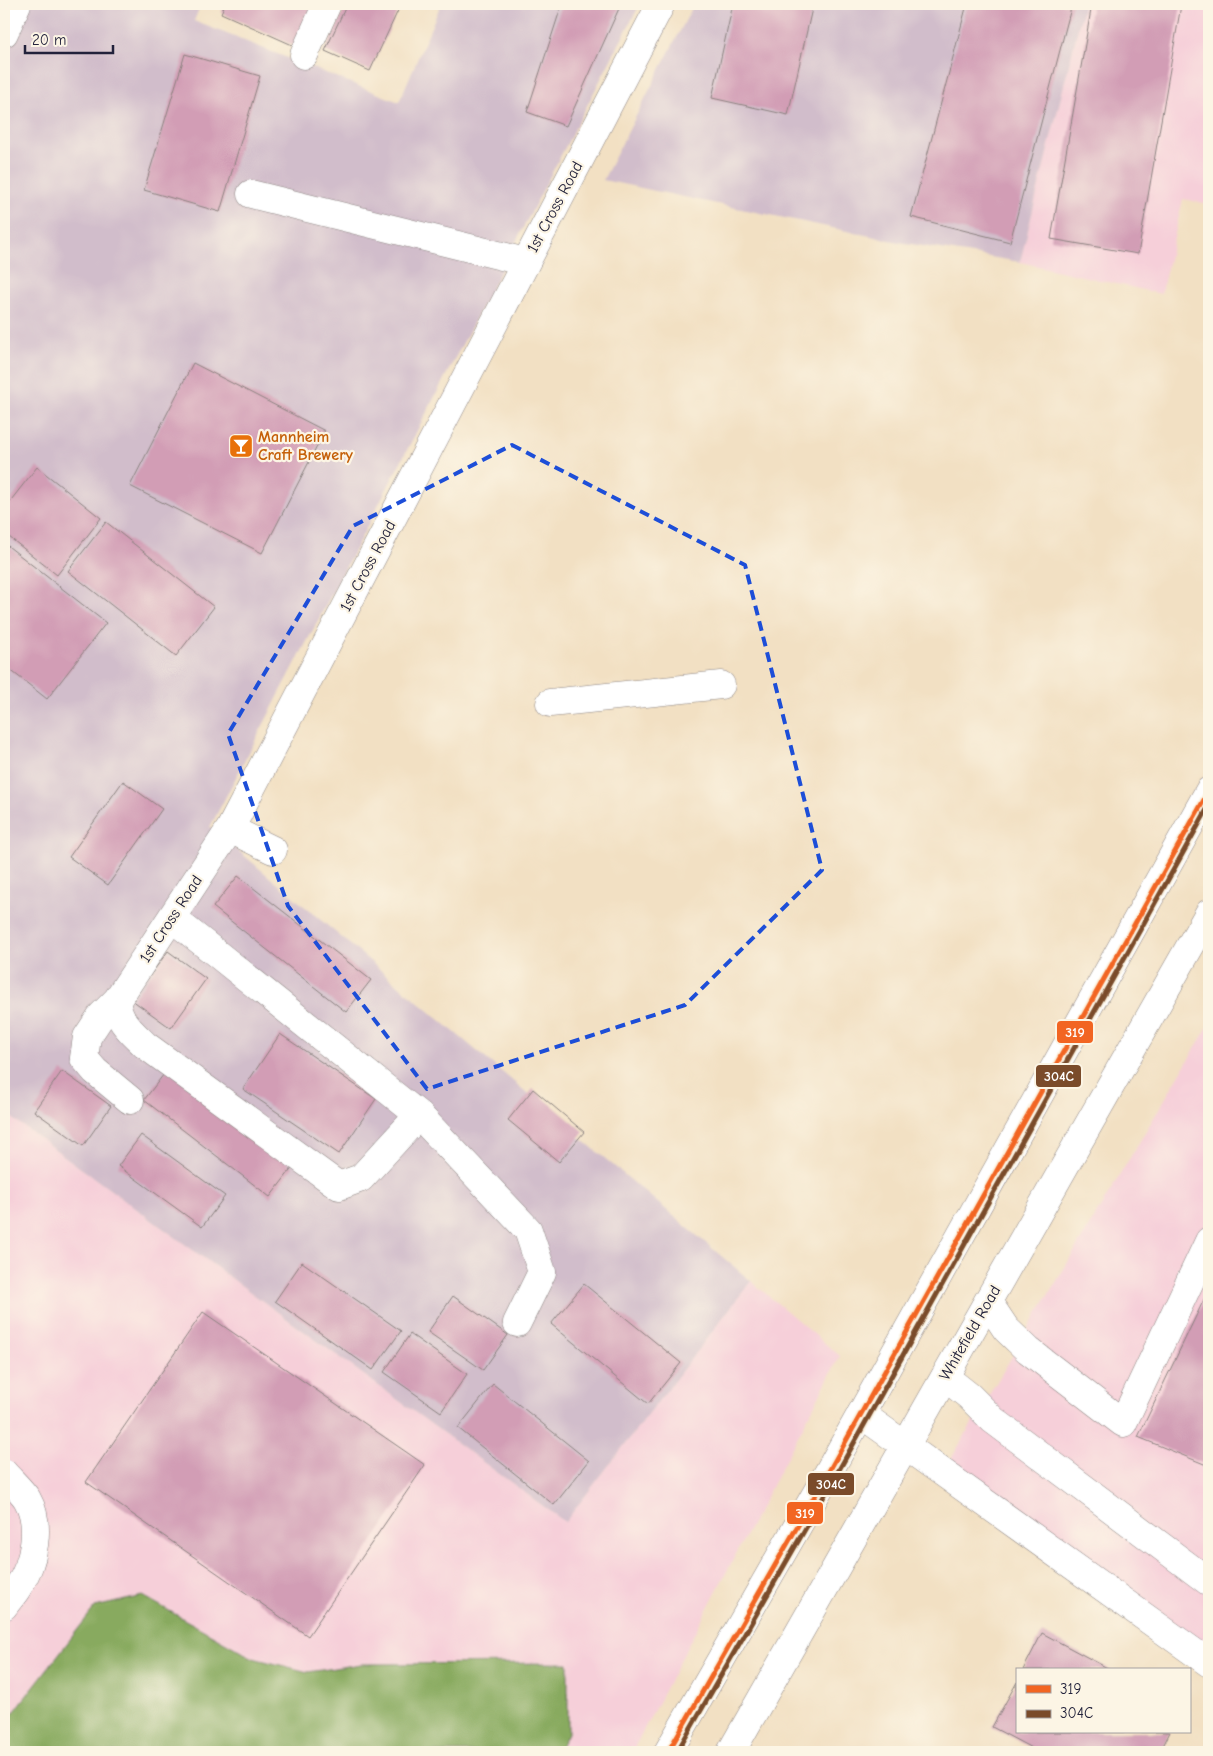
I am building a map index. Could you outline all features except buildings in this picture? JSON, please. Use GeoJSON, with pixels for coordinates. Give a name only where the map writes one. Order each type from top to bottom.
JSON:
{"type":"FeatureCollection","features":[{"type":"Feature","properties":{"kind":"street"},"geometry":{"type":"LineString","coordinates":[[4,33],[17,4]]}},
{"type":"Feature","properties":{"kind":"street"},"geometry":{"type":"LineString","coordinates":[[304,55],[327,4]]}},
{"type":"Feature","properties":{"kind":"street","name":"1st Cross Road"},"geometry":{"type":"LineString","coordinates":[[130,1100],[95,1071],[84,1058],[87,1037],[102,1016],[117,1000],[230,829],[661,4]]}},
{"type":"Feature","properties":{"kind":"street"},"geometry":{"type":"LineString","coordinates":[[251,194],[526,262]]}},
{"type":"Feature","properties":{"kind":"street"},"geometry":{"type":"LineString","coordinates":[[550,703],[721,685]]}},
{"type":"Feature","properties":{"kind":"street"},"geometry":{"type":"LineString","coordinates":[[668,1752],[861,1414],[1209,791]]}},
{"type":"Feature","properties":{"kind":"street"},"geometry":{"type":"LineString","coordinates":[[230,829],[273,850]]}},
{"type":"Feature","properties":{"kind":"street","name":"Whitefield Road"},"geometry":{"type":"LineString","coordinates":[[732,1752],[1209,913]]}},
{"type":"Feature","properties":{"kind":"street"},"geometry":{"type":"LineString","coordinates":[[172,918],[418,1115],[528,1230],[542,1272],[517,1323]]}},
{"type":"Feature","properties":{"kind":"street"},"geometry":{"type":"LineString","coordinates":[[117,1000],[117,1010],[122,1020],[145,1045],[339,1186],[361,1178],[418,1115]]}},
{"type":"Feature","properties":{"kind":"street"},"geometry":{"type":"LineString","coordinates":[[988,1302],[1006,1330],[1028,1350],[1122,1423],[1209,1241]]}},
{"type":"Feature","properties":{"kind":"street"},"geometry":{"type":"LineString","coordinates":[[945,1377],[969,1396],[993,1420],[1209,1582]]}},
{"type":"Feature","properties":{"kind":"street"},"geometry":{"type":"LineString","coordinates":[[861,1414],[1209,1663]]}},
{"type":"Feature","properties":{"kind":"street"},"geometry":{"type":"LineString","coordinates":[[4,1473],[27,1499],[35,1518],[35,1540],[31,1558],[19,1586],[4,1606]]}},
{"type":"Feature","properties":{"kind":"highlighted area"},"geometry":{"type":"Polygon","coordinates":[[[512,445],[745,565],[822,870],[685,1005],[427,1089],[288,906],[228,734],[353,526],[512,445]]]}},
{"type":"Feature","properties":{"kind":"shaded area"},"geometry":{"type":"Polygon","coordinates":[[[4,4],[201,4],[194,21],[399,102],[441,4],[640,4],[210,827],[751,1281],[565,1522],[4,1112],[4,4]]]}},
{"type":"Feature","properties":{"kind":"shaded area"},"geometry":{"type":"Polygon","coordinates":[[[694,4],[1084,4],[1020,262],[899,242],[603,180],[694,4]]]}},
{"type":"Feature","properties":{"kind":"shaded area"},"geometry":{"type":"Polygon","coordinates":[[[1084,4],[1209,4],[1209,204],[1183,199],[1161,294],[1020,262],[1084,4]]]}},
{"type":"Feature","properties":{"kind":"shaded area"},"geometry":{"type":"Polygon","coordinates":[[[1209,1025],[1209,1665],[942,1474],[1209,1025]]]}},
{"type":"Feature","properties":{"kind":"shaded area"},"geometry":{"type":"Polygon","coordinates":[[[4,1112],[565,1522],[751,1281],[840,1356],[632,1752],[4,1752],[4,1112]]]}},
{"type":"Feature","properties":{"kind":"green space"},"geometry":{"type":"Polygon","coordinates":[[[143,1596],[253,1658],[308,1672],[361,1664],[568,1663],[568,1733],[558,1752],[4,1752],[4,1725],[95,1607],[143,1596]]]}},
{"type":"Feature","properties":{"kind":"transit line","name":"319"},"geometry":{"type":"LineString","coordinates":[[668,1752],[828,1473],[1209,791]]}},
{"type":"Feature","properties":{"kind":"transit line","name":"304C"},"geometry":{"type":"LineString","coordinates":[[677,1752],[835,1477],[1209,806]]}},
{"type":"Feature","properties":{"kind":"place","name":"Mannheim Craft Brewery"},"geometry":{"type":"Point","coordinates":[241,446]}}]}
